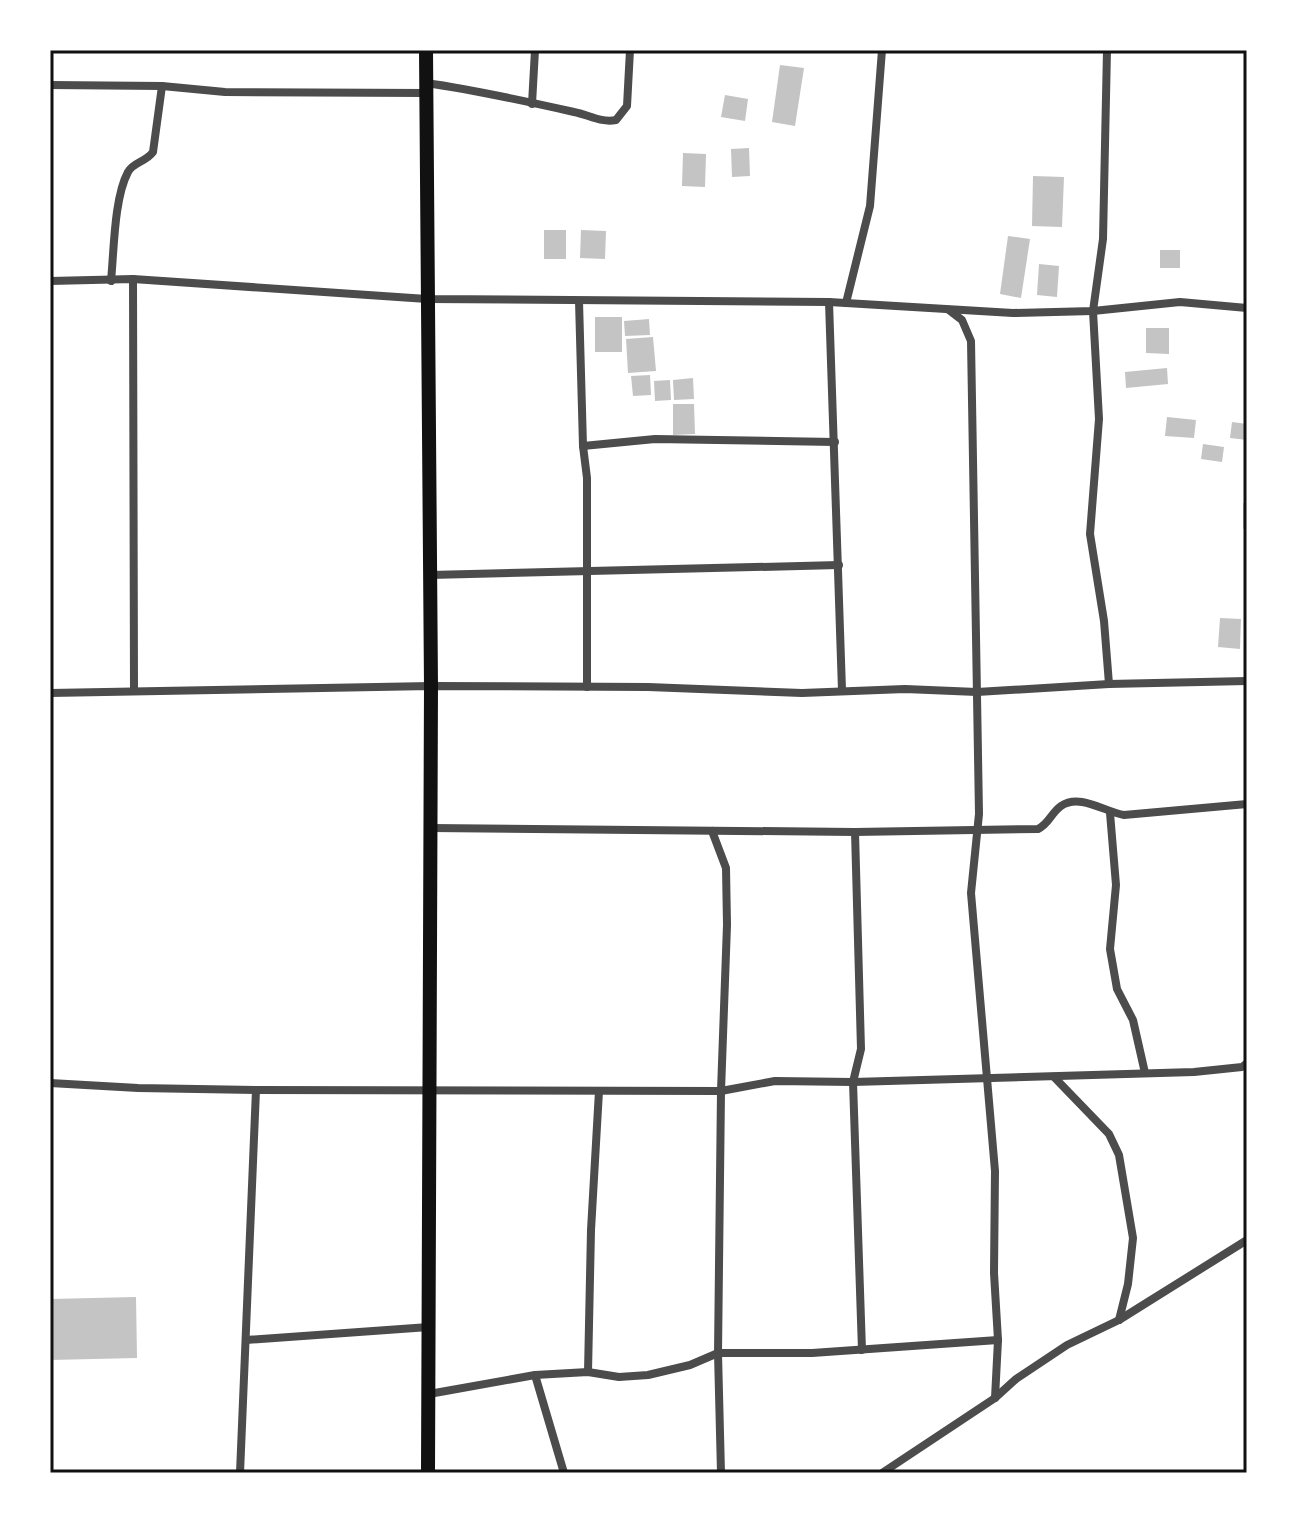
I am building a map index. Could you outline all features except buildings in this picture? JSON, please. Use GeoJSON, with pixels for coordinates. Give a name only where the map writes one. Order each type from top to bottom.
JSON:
{"type":"FeatureCollection","features":[{"type":"Feature","properties":{"kind":"main road"},"geometry":{"type":"LineString","coordinates":[[426,50],[431,686],[428,1473]]}},
{"type":"Feature","properties":{"kind":"street"},"geometry":{"type":"LineString","coordinates":[[532,104],[535,50]]}},
{"type":"Feature","properties":{"kind":"street"},"geometry":{"type":"LineString","coordinates":[[50,85],[162,86],[225,92],[426,88],[478,90],[572,111],[605,122],[616,120],[627,106],[630,50]]}},
{"type":"Feature","properties":{"kind":"street"},"geometry":{"type":"LineString","coordinates":[[846,303],[870,206],[882,50]]}},
{"type":"Feature","properties":{"kind":"street"},"geometry":{"type":"LineString","coordinates":[[1107,50],[1103,239],[1093,311],[1099,419],[1090,534],[1098,572],[1109,684]]}},
{"type":"Feature","properties":{"kind":"street"},"geometry":{"type":"LineString","coordinates":[[111,281],[117,212],[128,171],[153,152],[162,86]]}},
{"type":"Feature","properties":{"kind":"street"},"geometry":{"type":"LineString","coordinates":[[50,281],[133,279],[427,299],[829,302],[1013,313],[1093,311],[1180,302],[1247,308]]}},
{"type":"Feature","properties":{"kind":"street"},"geometry":{"type":"LineString","coordinates":[[133,279],[134,690]]}},
{"type":"Feature","properties":{"kind":"street"},"geometry":{"type":"LineString","coordinates":[[579,301],[583,446],[587,478],[587,687]]}},
{"type":"Feature","properties":{"kind":"street"},"geometry":{"type":"LineString","coordinates":[[829,302],[842,690]]}},
{"type":"Feature","properties":{"kind":"street"},"geometry":{"type":"LineString","coordinates":[[949,310],[962,320],[971,341],[977,692],[977,830],[971,893],[995,1171],[994,1273],[998,1340],[995,1398]]}},
{"type":"Feature","properties":{"kind":"street"},"geometry":{"type":"LineString","coordinates":[[583,446],[655,439],[835,442]]}},
{"type":"Feature","properties":{"kind":"street"},"geometry":{"type":"LineString","coordinates":[[430,575],[839,565]]}},
{"type":"Feature","properties":{"kind":"street"},"geometry":{"type":"LineString","coordinates":[[50,693],[431,686],[802,693],[905,689],[977,692],[1109,684],[1247,681]]}},
{"type":"Feature","properties":{"kind":"street"},"geometry":{"type":"LineString","coordinates":[[431,828],[855,832],[1038,829],[1046,825],[1062,805],[1071,801],[1090,803],[1110,813],[1124,815],[1247,804]]}},
{"type":"Feature","properties":{"kind":"street"},"geometry":{"type":"LineString","coordinates":[[1110,813],[1116,885],[1110,949],[1117,989],[1133,1020],[1145,1073]]}},
{"type":"Feature","properties":{"kind":"street"},"geometry":{"type":"LineString","coordinates":[[712,831],[726,868],[727,925],[721,1091],[718,1353],[721,1473]]}},
{"type":"Feature","properties":{"kind":"street"},"geometry":{"type":"LineString","coordinates":[[855,832],[861,1049],[853,1082],[862,1350]]}},
{"type":"Feature","properties":{"kind":"street"},"geometry":{"type":"LineString","coordinates":[[50,1083],[256,1090],[721,1091],[775,1081],[853,1082],[1194,1072],[1242,1067],[1247,1063]]}},
{"type":"Feature","properties":{"kind":"street"},"geometry":{"type":"LineString","coordinates":[[1054,1077],[1109,1134],[1119,1155],[1133,1238],[1128,1284],[1119,1320]]}},
{"type":"Feature","properties":{"kind":"street"},"geometry":{"type":"LineString","coordinates":[[240,1473],[256,1090]]}},
{"type":"Feature","properties":{"kind":"street"},"geometry":{"type":"LineString","coordinates":[[588,1372],[591,1230],[599,1091]]}},
{"type":"Feature","properties":{"kind":"street"},"geometry":{"type":"LineString","coordinates":[[882,1473],[995,1398],[1016,1379],[1067,1345],[1119,1320],[1247,1240]]}},
{"type":"Feature","properties":{"kind":"street"},"geometry":{"type":"LineString","coordinates":[[246,1340],[429,1327]]}},
{"type":"Feature","properties":{"kind":"street"},"geometry":{"type":"LineString","coordinates":[[429,1394],[535,1375],[588,1372],[619,1377],[648,1375],[690,1365],[718,1353],[862,1350],[998,1340]]}},
{"type":"Feature","properties":{"kind":"street"},"geometry":{"type":"LineString","coordinates":[[535,1375],[564,1473]]}}]}
